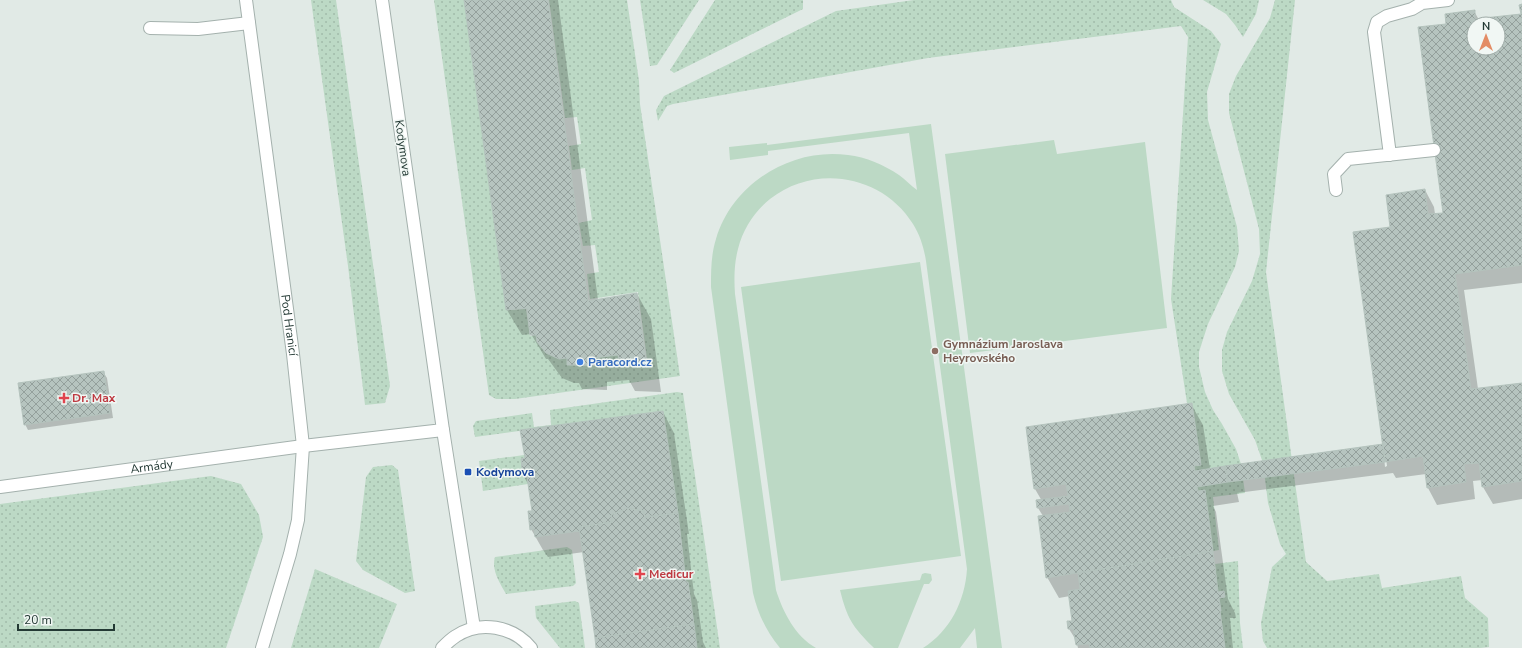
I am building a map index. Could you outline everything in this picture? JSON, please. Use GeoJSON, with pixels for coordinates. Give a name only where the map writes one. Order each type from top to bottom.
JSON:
{"type":"FeatureCollection","features":[{"type":"Feature","properties":{"kind":"street","name":"Pod Hranicí"},"geometry":{"type":"LineString","coordinates":[[246,0],[293,354],[303,446],[298,520],[290,554],[262,648]]}},
{"type":"Feature","properties":{"kind":"street","name":"Kodymova"},"geometry":{"type":"LineString","coordinates":[[382,0],[443,430],[474,628]]}},
{"type":"Feature","properties":{"kind":"street"},"geometry":{"type":"LineString","coordinates":[[1390,155],[1374,32],[1377,22],[1387,16],[1412,9],[1422,3],[1448,0]]}},
{"type":"Feature","properties":{"kind":"street"},"geometry":{"type":"LineString","coordinates":[[150,28],[198,28],[248,23]]}},
{"type":"Feature","properties":{"kind":"street"},"geometry":{"type":"LineString","coordinates":[[1336,190],[1334,174],[1348,159],[1434,150]]}},
{"type":"Feature","properties":{"kind":"street","name":"Armády"},"geometry":{"type":"LineString","coordinates":[[0,487],[303,446],[443,430]]}},
{"type":"Feature","properties":{"kind":"street"},"geometry":{"type":"LineString","coordinates":[[442,648],[456,636],[474,628],[492,627],[510,631],[525,640],[531,648]]}},
{"type":"Feature","properties":{"kind":"green space"},"geometry":{"type":"Polygon","coordinates":[[[311,0],[336,0],[390,386],[385,403],[365,405],[348,266],[311,0]]]}},
{"type":"Feature","properties":{"kind":"green space"},"geometry":{"type":"Polygon","coordinates":[[[434,0],[464,0],[508,310],[526,309],[530,336],[536,335],[555,356],[567,358],[568,365],[596,366],[595,355],[618,355],[620,367],[648,367],[638,292],[590,299],[587,274],[599,272],[595,245],[583,246],[579,223],[592,220],[585,168],[572,170],[569,146],[581,144],[577,117],[565,118],[549,0],[627,0],[639,81],[640,104],[680,376],[515,399],[496,399],[489,395],[434,0]]]}},
{"type":"Feature","properties":{"kind":"green space"},"geometry":{"type":"Polygon","coordinates":[[[640,0],[699,0],[657,65],[650,66],[640,0]]]}},
{"type":"Feature","properties":{"kind":"green space"},"geometry":{"type":"Polygon","coordinates":[[[715,0],[803,0],[803,9],[674,73],[670,70],[715,0]]]}},
{"type":"Feature","properties":{"kind":"green space"},"geometry":{"type":"Polygon","coordinates":[[[914,0],[1171,0],[1174,7],[1211,31],[1221,44],[1207,92],[1208,120],[1237,227],[1239,251],[1235,267],[1208,324],[1199,352],[1199,367],[1205,392],[1213,410],[1236,449],[1241,464],[1245,493],[1213,497],[1219,550],[1213,551],[1205,491],[1198,491],[1197,487],[1225,466],[1195,471],[1194,466],[1201,465],[1192,403],[1187,403],[1171,299],[1188,37],[1181,26],[928,58],[673,104],[667,106],[658,121],[656,110],[664,96],[836,11],[914,0]]]}},
{"type":"Feature","properties":{"kind":"green space"},"geometry":{"type":"Polygon","coordinates":[[[1203,0],[1259,0],[1256,14],[1243,37],[1226,14],[1203,0]]]}},
{"type":"Feature","properties":{"kind":"green space"},"geometry":{"type":"Polygon","coordinates":[[[1275,0],[1295,0],[1266,272],[1306,562],[1327,581],[1379,574],[1382,588],[1461,576],[1465,598],[1488,618],[1489,647],[1267,648],[1263,641],[1261,623],[1272,567],[1286,554],[1280,544],[1268,503],[1263,463],[1255,440],[1229,394],[1222,371],[1222,350],[1227,332],[1252,281],[1260,254],[1259,229],[1229,113],[1229,94],[1236,76],[1270,18],[1275,0]]]}},
{"type":"Feature","properties":{"kind":"green space"},"geometry":{"type":"Polygon","coordinates":[[[931,124],[1002,648],[977,648],[975,628],[960,648],[923,648],[941,633],[954,614],[963,592],[967,569],[923,246],[913,224],[900,207],[884,194],[866,185],[847,180],[827,178],[807,181],[788,188],[764,204],[754,215],[746,228],[740,242],[735,266],[735,294],[776,590],[782,607],[791,623],[802,637],[816,648],[780,648],[763,622],[753,593],[711,287],[711,269],[714,245],[724,219],[735,202],[750,186],[767,173],[785,164],[806,157],[827,154],[848,155],[875,162],[893,171],[917,190],[909,133],[768,151],[768,155],[730,160],[729,147],[767,143],[767,145],[931,124]]]}},
{"type":"Feature","properties":{"kind":"green space"},"geometry":{"type":"Polygon","coordinates":[[[1054,140],[1057,154],[1145,142],[1167,328],[970,353],[945,154],[1054,140]]]}},
{"type":"Feature","properties":{"kind":"green space"},"geometry":{"type":"Polygon","coordinates":[[[920,262],[961,556],[781,581],[741,287],[920,262]]]}},
{"type":"Feature","properties":{"kind":"green space"},"geometry":{"type":"Polygon","coordinates":[[[677,392],[683,393],[720,648],[697,648],[688,582],[686,582],[681,548],[663,411],[475,437],[473,426],[476,421],[532,413],[534,427],[551,425],[550,410],[677,392]]]}},
{"type":"Feature","properties":{"kind":"green space"},"geometry":{"type":"Polygon","coordinates":[[[524,455],[525,458],[521,459],[523,477],[527,477],[528,484],[483,491],[479,461],[524,455]]]}},
{"type":"Feature","properties":{"kind":"green space"},"geometry":{"type":"Polygon","coordinates":[[[392,465],[398,470],[415,591],[405,593],[363,570],[356,561],[366,477],[373,467],[392,465]]]}},
{"type":"Feature","properties":{"kind":"green space"},"geometry":{"type":"Polygon","coordinates":[[[211,476],[241,484],[259,515],[263,537],[226,648],[0,648],[0,504],[211,476]]]}},
{"type":"Feature","properties":{"kind":"green space"},"geometry":{"type":"Polygon","coordinates":[[[567,547],[572,550],[576,583],[573,586],[506,594],[495,572],[495,557],[567,547]]]}},
{"type":"Feature","properties":{"kind":"green space"},"geometry":{"type":"Polygon","coordinates":[[[1238,561],[1240,623],[1243,648],[1225,648],[1219,598],[1225,597],[1224,591],[1218,592],[1215,564],[1238,561]]]}},
{"type":"Feature","properties":{"kind":"green space"},"geometry":{"type":"Polygon","coordinates":[[[315,569],[397,604],[379,648],[291,648],[315,569]]]}},
{"type":"Feature","properties":{"kind":"green space"},"geometry":{"type":"Polygon","coordinates":[[[922,574],[931,574],[932,580],[929,584],[924,584],[898,648],[874,648],[851,621],[845,608],[840,590],[920,580],[922,574]]]}},
{"type":"Feature","properties":{"kind":"green space"},"geometry":{"type":"Polygon","coordinates":[[[575,601],[579,603],[585,648],[560,648],[536,618],[535,606],[575,601]]]}},
{"type":"Feature","properties":{"kind":"building"},"geometry":{"type":"Polygon","coordinates":[[[464,0],[548,0],[588,301],[637,293],[647,367],[620,366],[618,355],[593,358],[593,365],[567,365],[567,358],[559,359],[546,353],[537,342],[536,335],[530,335],[527,308],[506,310],[464,0]]]}},
{"type":"Feature","properties":{"kind":"building"},"geometry":{"type":"Polygon","coordinates":[[[1522,4],[1522,265],[1455,274],[1471,389],[1522,383],[1522,481],[1482,487],[1479,463],[1464,464],[1466,482],[1427,488],[1423,456],[1385,462],[1353,232],[1390,227],[1386,195],[1425,189],[1428,214],[1443,213],[1418,27],[1446,24],[1445,14],[1475,10],[1475,16],[1466,16],[1466,56],[1506,56],[1506,16],[1503,16],[1521,14],[1519,5],[1522,4]]]}},
{"type":"Feature","properties":{"kind":"building","name":"Dr. Max"},"geometry":{"type":"Polygon","coordinates":[[[104,371],[110,413],[24,425],[18,383],[104,371]]]}},
{"type":"Feature","properties":{"kind":"building"},"geometry":{"type":"Polygon","coordinates":[[[1192,403],[1201,465],[1194,466],[1195,471],[1225,466],[1228,482],[1197,487],[1198,491],[1205,490],[1213,551],[1046,578],[1038,516],[1070,512],[1069,504],[1037,508],[1036,500],[1068,496],[1066,484],[1034,489],[1026,427],[1192,403]]]}},
{"type":"Feature","properties":{"kind":"building"},"geometry":{"type":"Polygon","coordinates":[[[663,411],[678,513],[645,517],[644,511],[627,508],[611,515],[612,522],[579,527],[580,531],[535,537],[534,529],[530,530],[528,511],[532,511],[527,477],[523,477],[521,459],[525,458],[520,430],[663,411]]]}},
{"type":"Feature","properties":{"kind":"building"},"geometry":{"type":"Polygon","coordinates":[[[1383,444],[1385,462],[1228,482],[1225,466],[1383,444]]]}},
{"type":"Feature","properties":{"kind":"building"},"geometry":{"type":"Polygon","coordinates":[[[627,508],[644,511],[645,517],[678,513],[686,582],[688,582],[694,624],[595,638],[579,527],[612,522],[611,515],[627,508]]]}},
{"type":"Feature","properties":{"kind":"building"},"geometry":{"type":"Polygon","coordinates":[[[1213,551],[1218,592],[1224,591],[1225,597],[1219,598],[1225,648],[1090,648],[1089,644],[1076,645],[1073,629],[1068,629],[1067,621],[1072,621],[1068,591],[1080,589],[1078,573],[1213,551]]]}},
{"type":"Feature","properties":{"kind":"building"},"geometry":{"type":"Polygon","coordinates":[[[694,624],[697,648],[596,648],[595,638],[694,624]]]}},
{"type":"Feature","properties":{"kind":"place","name":"Gymnázium Jaroslava Heyrovského"},"geometry":{"type":"Point","coordinates":[935,351]}},
{"type":"Feature","properties":{"kind":"place","name":"Paracord.cz"},"geometry":{"type":"Point","coordinates":[580,362]}},
{"type":"Feature","properties":{"kind":"place","name":"Dr. Max"},"geometry":{"type":"Point","coordinates":[64,398]}},
{"type":"Feature","properties":{"kind":"place","name":"Kodymova"},"geometry":{"type":"Point","coordinates":[468,472]}},
{"type":"Feature","properties":{"kind":"place","name":"Medicur"},"geometry":{"type":"Point","coordinates":[640,574]}}]}
